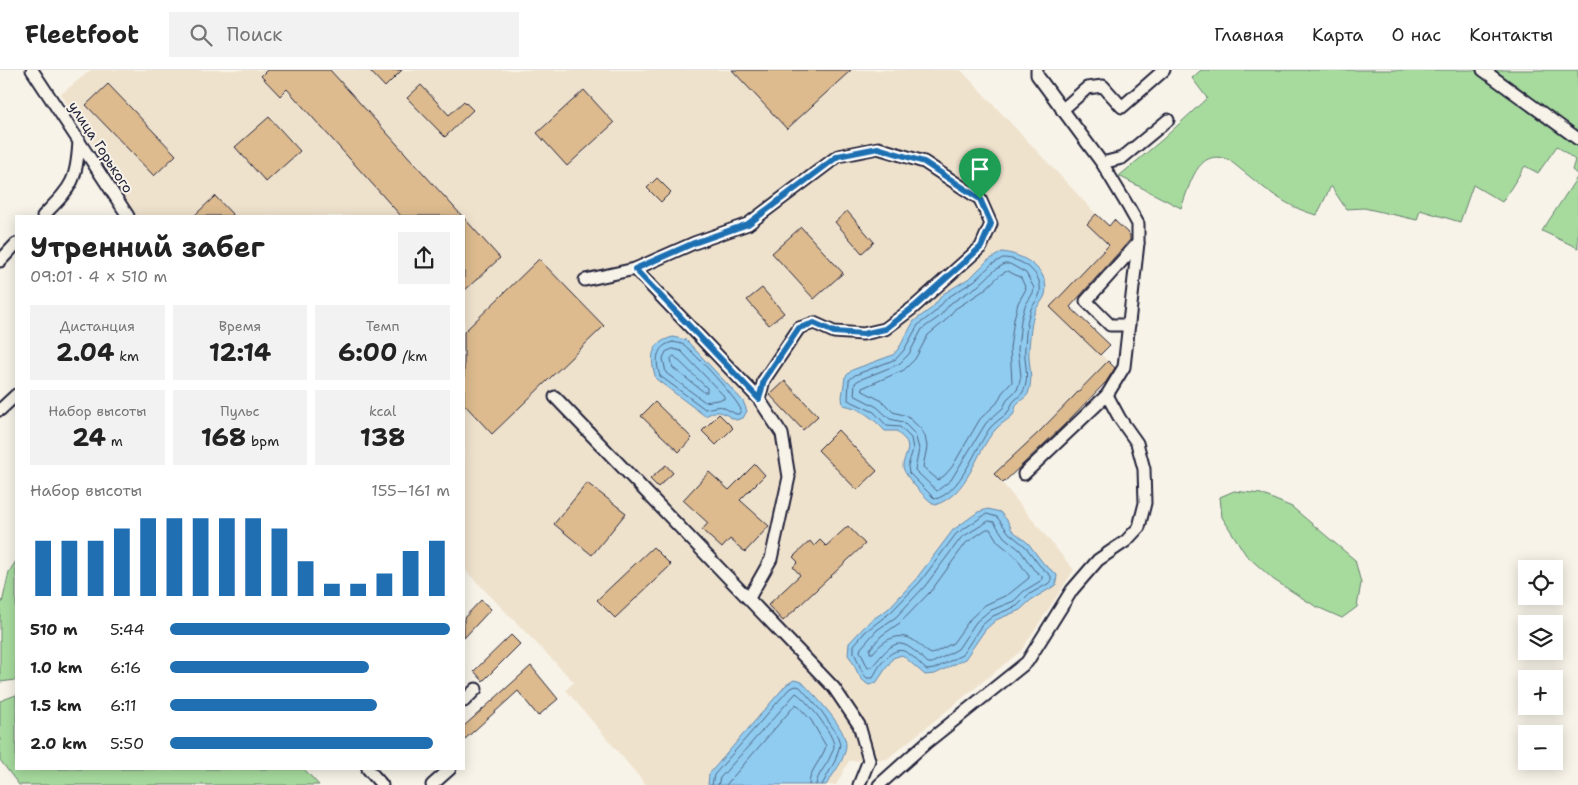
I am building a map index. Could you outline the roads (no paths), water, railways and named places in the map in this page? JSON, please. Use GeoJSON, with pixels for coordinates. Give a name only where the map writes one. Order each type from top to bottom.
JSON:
{"type":"FeatureCollection","features":[{"type":"Feature","properties":{"kind":"street","name":"улица Горького"},"geometry":{"type":"LineString","coordinates":[[32,70],[127,215]]}},
{"type":"Feature","properties":{"kind":"street"},"geometry":{"type":"LineString","coordinates":[[1024,474],[1107,394],[1124,367],[1138,244],[1138,224],[1102,163],[1037,75],[1038,70]]}},
{"type":"Feature","properties":{"kind":"street"},"geometry":{"type":"LineString","coordinates":[[1062,110],[1086,88],[1103,86],[1122,107],[1164,70]]}},
{"type":"Feature","properties":{"kind":"street"},"geometry":{"type":"LineString","coordinates":[[1483,70],[1578,139]]}},
{"type":"Feature","properties":{"kind":"street"},"geometry":{"type":"LineString","coordinates":[[1102,163],[1122,158],[1168,120]]}},
{"type":"Feature","properties":{"kind":"street"},"geometry":{"type":"LineString","coordinates":[[44,215],[70,188],[78,167],[79,140]]}},
{"type":"Feature","properties":{"kind":"street"},"geometry":{"type":"LineString","coordinates":[[585,280],[635,269],[694,243],[748,224],[838,156],[870,149],[878,148],[924,162],[980,199],[991,224],[981,247],[914,307],[885,329],[863,334],[834,332],[814,323],[799,328],[764,380],[759,399]]}},
{"type":"Feature","properties":{"kind":"street"},"geometry":{"type":"LineString","coordinates":[[1129,325],[1110,325],[1086,301],[1138,244]]}},
{"type":"Feature","properties":{"kind":"street"},"geometry":{"type":"LineString","coordinates":[[0,261],[15,245]]}},
{"type":"Feature","properties":{"kind":"street"},"geometry":{"type":"LineString","coordinates":[[635,269],[759,399],[782,434],[789,477],[771,559],[748,598]]}},
{"type":"Feature","properties":{"kind":"street"},"geometry":{"type":"LineString","coordinates":[[879,785],[926,742],[1027,662],[1072,590],[1098,560],[1126,541],[1138,527],[1145,503],[1144,469],[1137,443],[1120,419],[1107,394]]}},
{"type":"Feature","properties":{"kind":"street"},"geometry":{"type":"LineString","coordinates":[[0,410],[15,396]]}},
{"type":"Feature","properties":{"kind":"street"},"geometry":{"type":"LineString","coordinates":[[555,397],[834,688],[859,725],[869,760],[859,785]]}},
{"type":"Feature","properties":{"kind":"street"},"geometry":{"type":"LineString","coordinates":[[465,700],[476,690]]}},
{"type":"Feature","properties":{"kind":"street"},"geometry":{"type":"LineString","coordinates":[[369,770],[382,785]]}},
{"type":"Feature","properties":{"kind":"street"},"geometry":{"type":"LineString","coordinates":[[432,785],[449,770]]}},
{"type":"Feature","properties":{"kind":"water"},"geometry":{"type":"Polygon","coordinates":[[[1002,252],[1018,256],[1034,265],[1044,278],[1046,286],[1045,295],[1035,311],[1032,325],[1029,349],[1030,388],[1027,396],[1017,404],[1013,415],[997,428],[988,439],[964,482],[956,492],[947,500],[935,505],[916,487],[904,470],[903,463],[908,446],[897,431],[885,431],[861,411],[843,405],[842,397],[845,377],[852,370],[893,355],[914,321],[932,308],[943,294],[971,277],[987,261],[1002,252]]]}},
{"type":"Feature","properties":{"kind":"water"},"geometry":{"type":"Polygon","coordinates":[[[673,337],[686,340],[743,401],[747,411],[743,418],[736,420],[718,412],[705,416],[656,379],[652,359],[655,348],[659,343],[673,337]]]}},
{"type":"Feature","properties":{"kind":"water"},"geometry":{"type":"Polygon","coordinates":[[[988,509],[1000,512],[1012,530],[1028,543],[1043,563],[1057,575],[1056,585],[1031,600],[1020,610],[996,620],[985,630],[965,659],[935,674],[925,675],[902,655],[893,658],[876,683],[869,685],[859,675],[848,655],[849,643],[870,621],[888,609],[916,579],[953,530],[978,512],[988,509]]]}},
{"type":"Feature","properties":{"kind":"water"},"geometry":{"type":"Polygon","coordinates":[[[794,680],[802,682],[821,703],[836,721],[845,739],[846,746],[843,756],[826,785],[708,785],[709,774],[786,685],[794,680]]]}}]}
